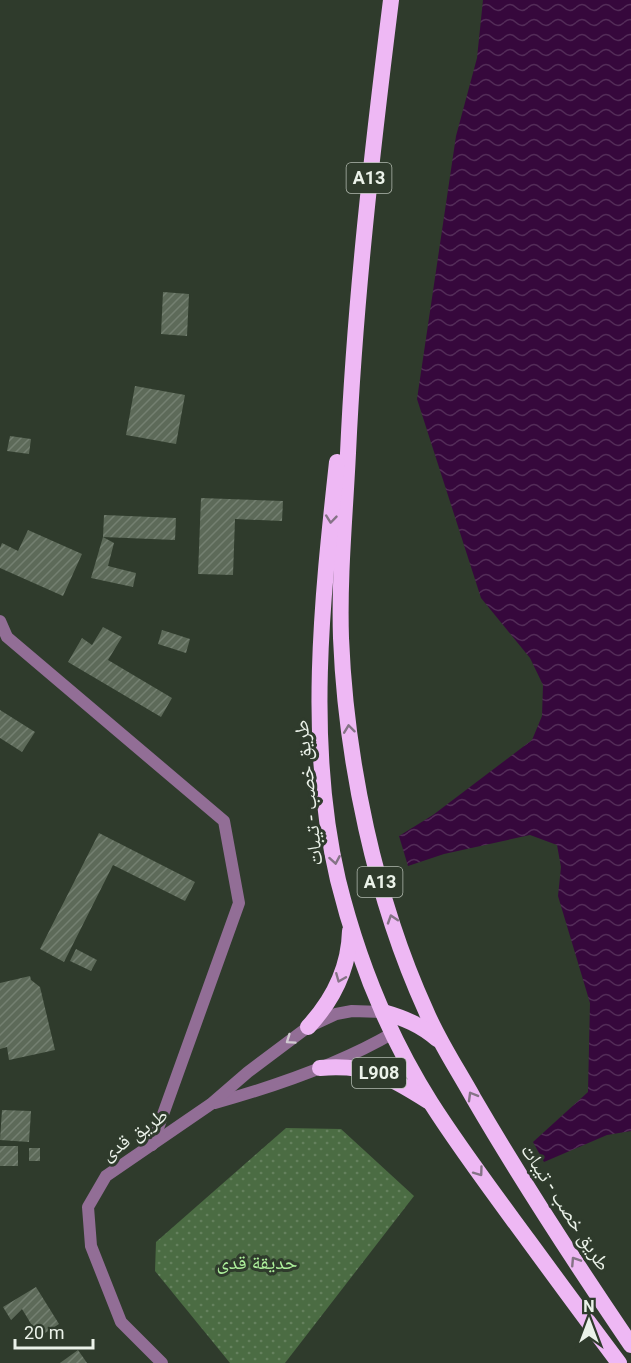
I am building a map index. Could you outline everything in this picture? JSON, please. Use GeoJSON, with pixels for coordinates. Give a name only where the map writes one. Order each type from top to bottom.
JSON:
{"type":"FeatureCollection","features":[{"type":"Feature","properties":{"kind":"highway","name":"طريق خصب - تيبات"},"geometry":{"type":"LineString","coordinates":[[391,0],[366,204],[352,357],[341,593],[343,677],[355,772],[384,894],[426,1011],[442,1044],[496,1137],[631,1345]]}},
{"type":"Feature","properties":{"kind":"highway","name":"طريق خصب - تيبات"},"geometry":{"type":"LineString","coordinates":[[352,357],[338,448],[328,541],[320,703],[322,763],[328,821],[338,878],[350,921],[383,1012],[430,1102],[619,1363]]}},
{"type":"Feature","properties":{"kind":"highway","name":"L908"},"geometry":{"type":"LineString","coordinates":[[308,1027],[320,1014],[339,982],[346,962],[350,921]]}},
{"type":"Feature","properties":{"kind":"highway"},"geometry":{"type":"LineString","coordinates":[[393,1033],[405,1018],[411,1005],[413,978]]}},
{"type":"Feature","properties":{"kind":"highway"},"geometry":{"type":"LineString","coordinates":[[383,1012],[405,1018],[425,1029],[442,1044]]}},
{"type":"Feature","properties":{"kind":"highway","name":"L908"},"geometry":{"type":"LineString","coordinates":[[320,1068],[341,1066],[375,1072],[388,1077],[430,1102]]}},
{"type":"Feature","properties":{"kind":"street"},"geometry":{"type":"LineString","coordinates":[[0,621],[4,641],[224,821],[239,903],[152,1144]]}},
{"type":"Feature","properties":{"kind":"street","name":"طريق قدى"},"geometry":{"type":"LineString","coordinates":[[162,1363],[121,1322],[91,1246],[88,1207],[106,1176],[211,1104],[248,1072],[308,1027],[336,1014],[352,1011],[383,1012]]}},
{"type":"Feature","properties":{"kind":"street","name":"طريق قدى"},"geometry":{"type":"LineString","coordinates":[[211,1104],[266,1088],[320,1068],[393,1033]]}},
{"type":"Feature","properties":{"kind":"green space","name":"حديقة قدى"},"geometry":{"type":"Polygon","coordinates":[[[286,1128],[341,1129],[414,1196],[285,1363],[230,1363],[155,1271],[156,1242],[286,1128]]]}},
{"type":"Feature","properties":{"kind":"water"},"geometry":{"type":"Polygon","coordinates":[[[483,0],[631,0],[631,1131],[607,1135],[544,1162],[533,1142],[588,1092],[590,1003],[558,896],[561,867],[557,845],[530,835],[444,854],[408,866],[399,836],[433,815],[532,740],[542,716],[543,685],[530,658],[481,598],[417,399],[456,136],[477,58],[483,0]]]}},
{"type":"Feature","properties":{"kind":"building"},"geometry":{"type":"Polygon","coordinates":[[[163,292],[189,294],[187,336],[161,334],[163,292]]]}},
{"type":"Feature","properties":{"kind":"building"},"geometry":{"type":"Polygon","coordinates":[[[135,386],[185,395],[176,444],[126,435],[135,386]]]}},
{"type":"Feature","properties":{"kind":"building"},"geometry":{"type":"Polygon","coordinates":[[[10,436],[31,439],[29,454],[7,451],[10,436]]]}},
{"type":"Feature","properties":{"kind":"building"},"geometry":{"type":"Polygon","coordinates":[[[201,498],[283,501],[282,521],[235,519],[233,575],[198,574],[201,498]]]}},
{"type":"Feature","properties":{"kind":"building"},"geometry":{"type":"Polygon","coordinates":[[[104,515],[176,518],[175,540],[103,537],[104,515]]]}},
{"type":"Feature","properties":{"kind":"building"},"geometry":{"type":"Polygon","coordinates":[[[28,530],[82,554],[63,596],[0,568],[2,543],[18,551],[28,530]]]}},
{"type":"Feature","properties":{"kind":"building"},"geometry":{"type":"Polygon","coordinates":[[[103,537],[114,543],[108,566],[136,573],[133,587],[91,578],[103,537]]]}},
{"type":"Feature","properties":{"kind":"building"},"geometry":{"type":"Polygon","coordinates":[[[103,627],[122,637],[108,660],[172,698],[161,717],[68,662],[82,638],[92,645],[103,627]]]}},
{"type":"Feature","properties":{"kind":"building"},"geometry":{"type":"Polygon","coordinates":[[[162,630],[190,639],[186,653],[158,644],[162,630]]]}},
{"type":"Feature","properties":{"kind":"building"},"geometry":{"type":"Polygon","coordinates":[[[0,710],[35,732],[22,752],[0,738],[0,710]]]}},
{"type":"Feature","properties":{"kind":"building"},"geometry":{"type":"Polygon","coordinates":[[[99,833],[195,882],[185,901],[113,865],[64,962],[40,949],[99,833]]]}},
{"type":"Feature","properties":{"kind":"building"},"geometry":{"type":"Polygon","coordinates":[[[76,949],[97,960],[91,971],[70,961],[76,949]]]}},
{"type":"Feature","properties":{"kind":"building"},"geometry":{"type":"Polygon","coordinates":[[[30,976],[31,980],[40,987],[55,1050],[9,1060],[7,1047],[0,1049],[0,983],[30,976]]]}},
{"type":"Feature","properties":{"kind":"building"},"geometry":{"type":"Polygon","coordinates":[[[2,1110],[31,1111],[29,1142],[0,1140],[2,1110]]]}},
{"type":"Feature","properties":{"kind":"building"},"geometry":{"type":"Polygon","coordinates":[[[0,1146],[18,1146],[18,1166],[0,1166],[0,1146]]]}},
{"type":"Feature","properties":{"kind":"building"},"geometry":{"type":"Polygon","coordinates":[[[29,1148],[40,1148],[40,1161],[29,1161],[29,1148]]]}},
{"type":"Feature","properties":{"kind":"building"},"geometry":{"type":"Polygon","coordinates":[[[36,1287],[59,1324],[39,1337],[22,1309],[11,1320],[3,1307],[36,1287]]]}},
{"type":"Feature","properties":{"kind":"building"},"geometry":{"type":"Polygon","coordinates":[[[78,1350],[87,1363],[60,1363],[78,1350]]]}}]}
